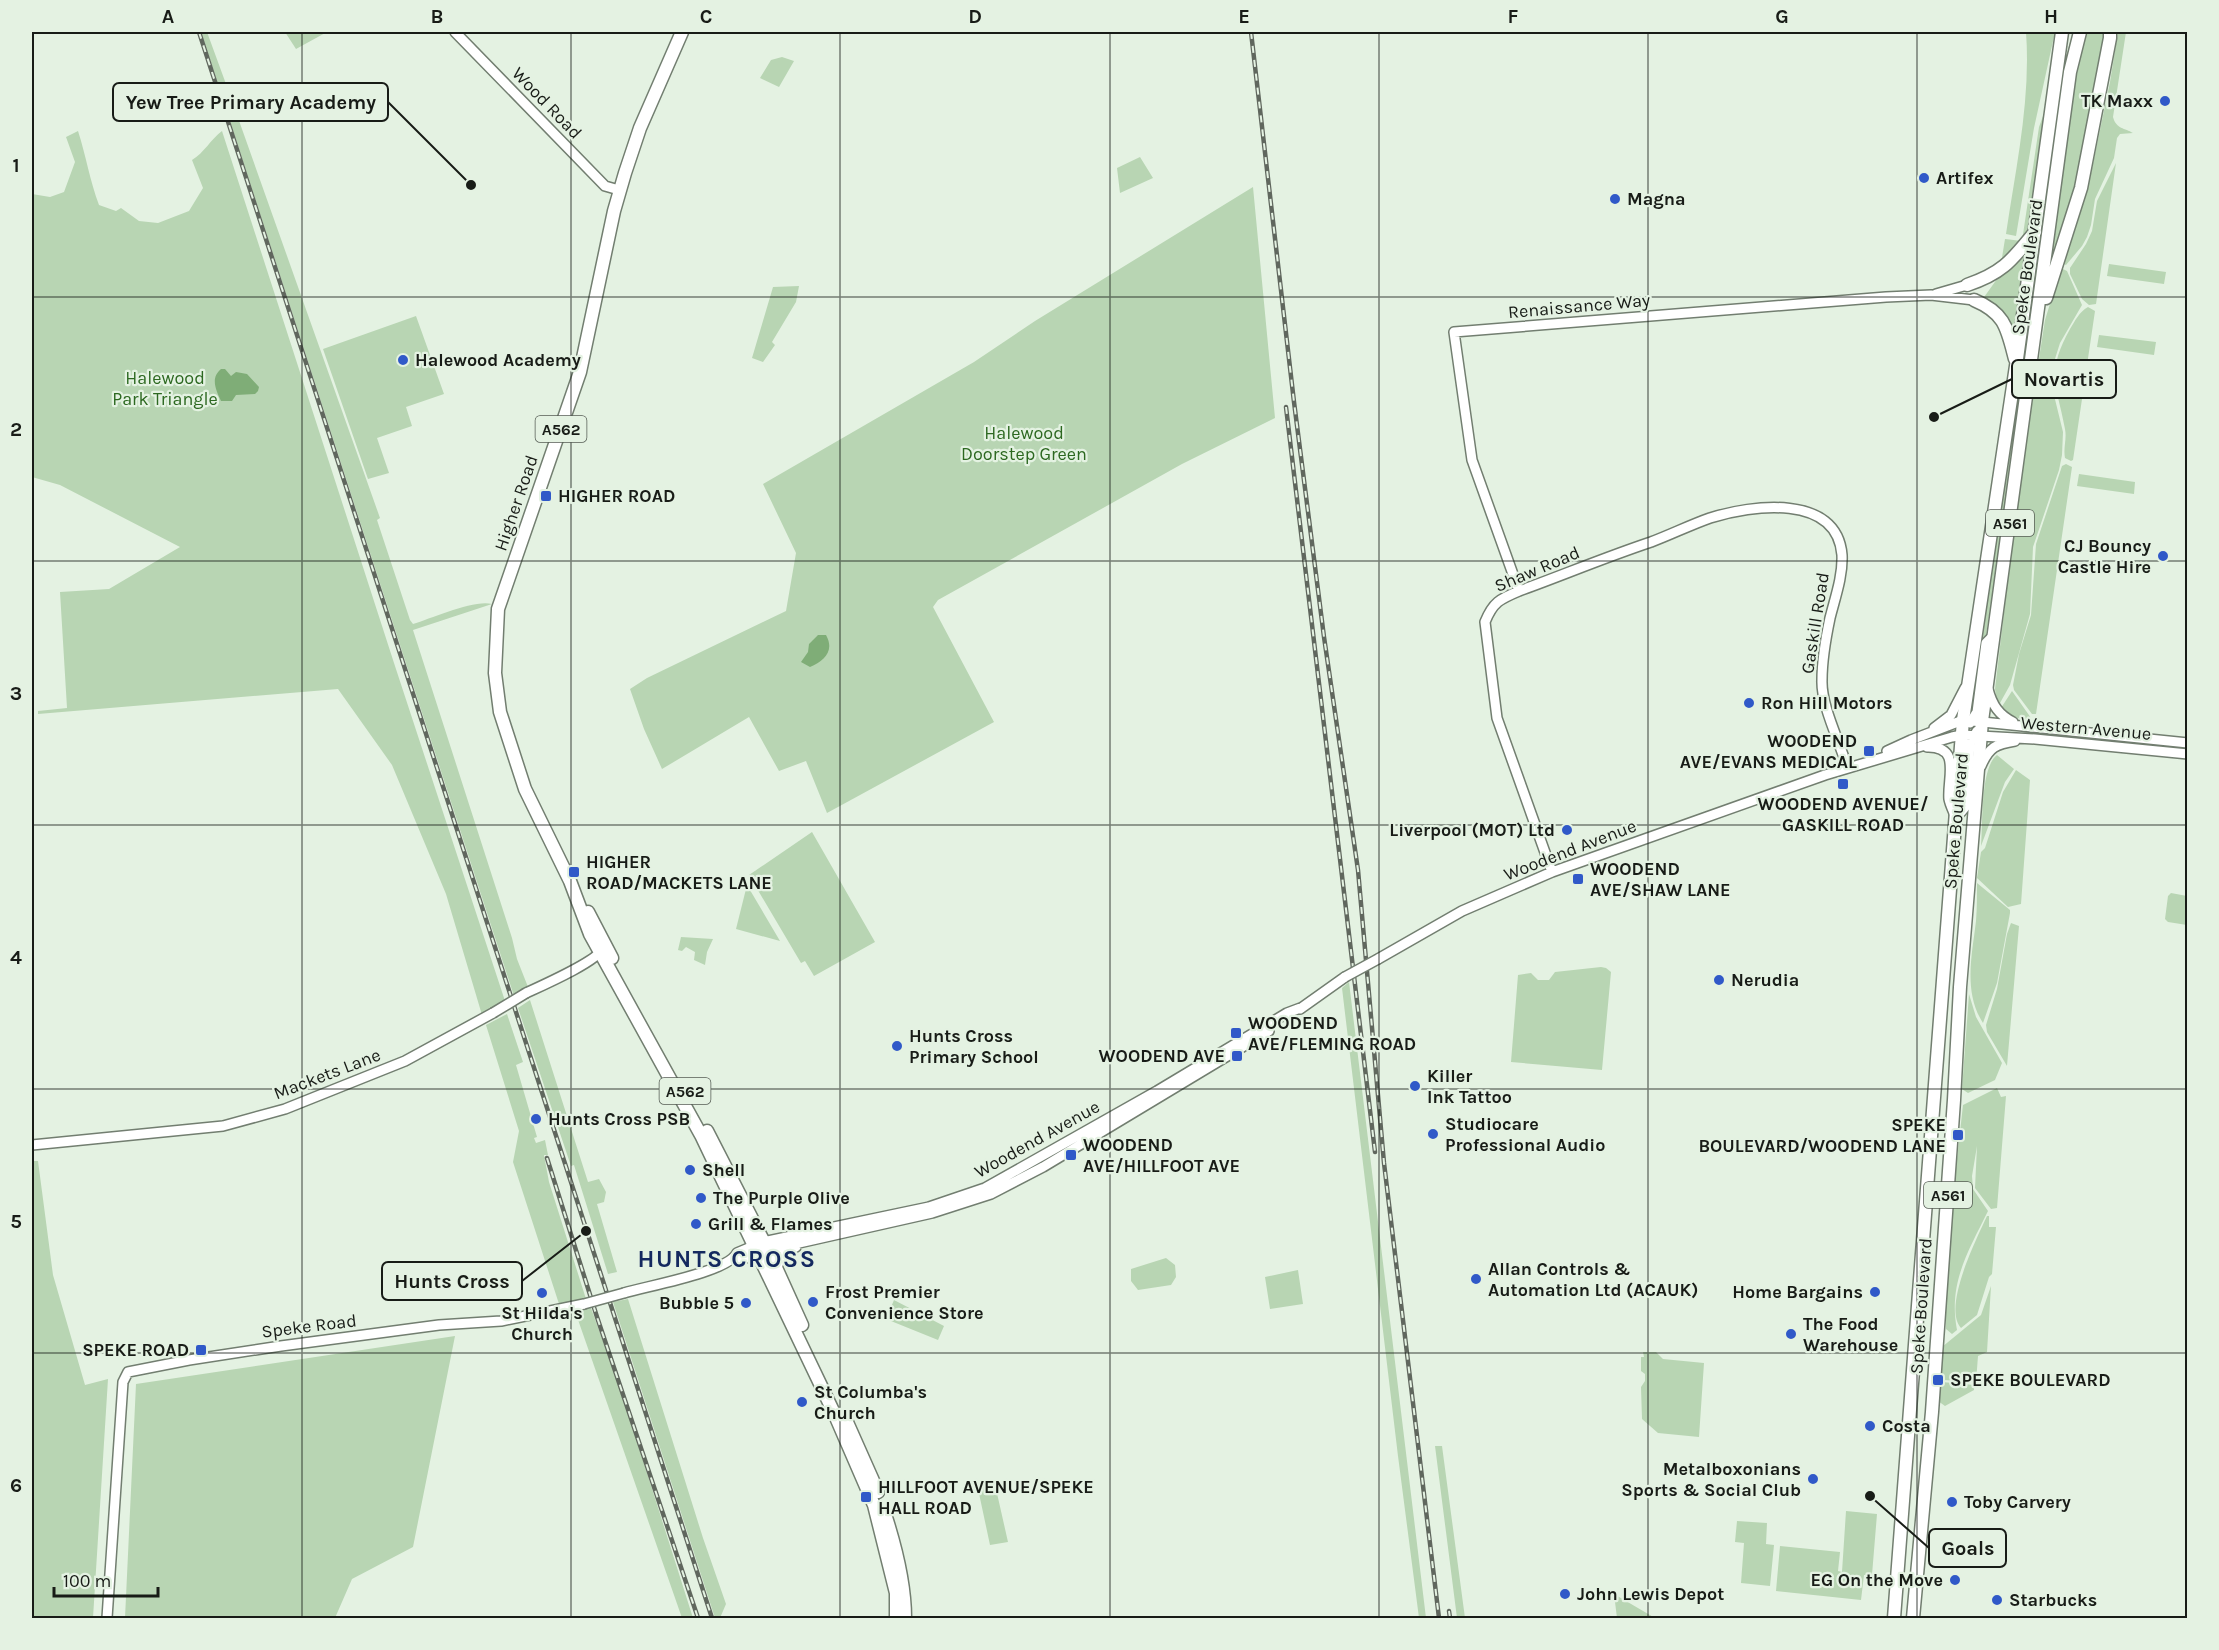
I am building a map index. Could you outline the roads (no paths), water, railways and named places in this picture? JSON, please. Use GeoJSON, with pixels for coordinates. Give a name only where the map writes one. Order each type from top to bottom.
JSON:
{"type":"FeatureCollection","features":[{"type":"Feature","properties":{"kind":"highway","name":"Higher Road"},"geometry":{"type":"LineString","coordinates":[[603,948],[525,789],[500,712],[495,673],[496,622],[502,596],[580,372],[619,190],[640,128],[681,32]]}},
{"type":"Feature","properties":{"kind":"highway","name":"Speke Boulevard"},"geometry":{"type":"LineString","coordinates":[[1894,1618],[1956,818],[1973,736],[1972,720],[1987,685],[2070,72],[2080,32]]}},
{"type":"Feature","properties":{"kind":"highway"},"geometry":{"type":"LineString","coordinates":[[2037,326],[2080,188],[2110,32]]}},
{"type":"Feature","properties":{"kind":"highway","name":"Speke Boulevard"},"geometry":{"type":"LineString","coordinates":[[1913,1618],[1927,1467],[1960,987],[1978,771],[1973,736],[1970,676],[2062,35]]}},
{"type":"Feature","properties":{"kind":"highway"},"geometry":{"type":"LineString","coordinates":[[1967,285],[1994,274],[2009,263],[2035,232]]}},
{"type":"Feature","properties":{"kind":"highway"},"geometry":{"type":"LineString","coordinates":[[1974,300],[1986,305],[2000,316],[2009,336],[2016,366]]}},
{"type":"Feature","properties":{"kind":"highway","name":"A562"},"geometry":{"type":"LineString","coordinates":[[603,948],[716,1155],[836,1415],[874,1505],[896,1593],[896,1618]]}},
{"type":"Feature","properties":{"kind":"highway"},"geometry":{"type":"LineString","coordinates":[[1935,1098],[1954,1100]]}},
{"type":"Feature","properties":{"kind":"highway","name":"A562"},"geometry":{"type":"LineString","coordinates":[[760,1248],[777,1270],[878,1492],[895,1546],[905,1599],[905,1618]]}},
{"type":"Feature","properties":{"kind":"highway"},"geometry":{"type":"LineString","coordinates":[[1908,1452],[1928,1453]]}},
{"type":"Feature","properties":{"kind":"highway"},"geometry":{"type":"LineString","coordinates":[[1906,1466],[1927,1467]]}},
{"type":"Feature","properties":{"kind":"street","name":"Wood Road"},"geometry":{"type":"LineString","coordinates":[[455,32],[605,186],[619,190]]}},
{"type":"Feature","properties":{"kind":"street"},"geometry":{"type":"LineString","coordinates":[[1931,295],[1967,285]]}},
{"type":"Feature","properties":{"kind":"street","name":"Renaissance Way"},"geometry":{"type":"LineString","coordinates":[[1519,591],[1472,460],[1454,332],[1876,298],[1931,295],[1974,300]]}},
{"type":"Feature","properties":{"kind":"street","name":"Shaw Road"},"geometry":{"type":"LineString","coordinates":[[1552,872],[1497,718],[1485,622],[1498,600],[1710,518],[1749,510],[1775,508],[1806,512],[1826,520]]}},
{"type":"Feature","properties":{"kind":"street","name":"Gaskill Road"},"geometry":{"type":"LineString","coordinates":[[1826,520],[1835,532],[1842,554],[1841,573],[1828,627],[1822,689],[1847,767]]}},
{"type":"Feature","properties":{"kind":"street","name":"A561"},"geometry":{"type":"LineString","coordinates":[[1972,720],[1977,712],[1986,643],[1994,635]]}},
{"type":"Feature","properties":{"kind":"street"},"geometry":{"type":"LineString","coordinates":[[1911,740],[1937,727],[1952,715],[1970,676]]}},
{"type":"Feature","properties":{"kind":"street"},"geometry":{"type":"LineString","coordinates":[[1987,685],[1990,696],[2001,715],[2018,724]]}},
{"type":"Feature","properties":{"kind":"street","name":"Woodend Avenue"},"geometry":{"type":"LineString","coordinates":[[1866,762],[1911,740],[1972,720]]}},
{"type":"Feature","properties":{"kind":"street","name":"Western Avenue"},"geometry":{"type":"LineString","coordinates":[[1972,720],[2187,743]]}},
{"type":"Feature","properties":{"kind":"street","name":"Woodend Avenue"},"geometry":{"type":"LineString","coordinates":[[760,1248],[807,1242],[932,1213],[967,1203],[1010,1185],[1291,1018],[1345,977],[1462,911],[1552,872],[1847,767],[1919,747],[1973,736]]}},
{"type":"Feature","properties":{"kind":"street","name":"Western Avenue"},"geometry":{"type":"LineString","coordinates":[[1973,736],[2026,738],[2187,754]]}},
{"type":"Feature","properties":{"kind":"street"},"geometry":{"type":"LineString","coordinates":[[1978,771],[1986,752],[2026,738]]}},
{"type":"Feature","properties":{"kind":"street"},"geometry":{"type":"LineString","coordinates":[[1919,747],[1935,747],[1947,754],[1951,764],[1949,800],[1956,818]]}},
{"type":"Feature","properties":{"kind":"street","name":"Mackets Lane"},"geometry":{"type":"LineString","coordinates":[[32,1145],[223,1126],[285,1109],[405,1062],[603,948]]}},
{"type":"Feature","properties":{"kind":"street","name":"Woodend Avenue"},"geometry":{"type":"LineString","coordinates":[[760,1248],[929,1207],[985,1188],[1040,1159],[1277,1019],[1303,1007]]}},
{"type":"Feature","properties":{"kind":"street"},"geometry":{"type":"LineString","coordinates":[[777,1270],[783,1255],[807,1242]]}},
{"type":"Feature","properties":{"kind":"street","name":"Speke Road"},"geometry":{"type":"LineString","coordinates":[[107,1618],[123,1382],[128,1372],[281,1346],[439,1325],[501,1321],[584,1304],[700,1273],[734,1259],[740,1260],[760,1248]]}},
{"type":"Feature","properties":{"kind":"railway"},"geometry":{"type":"LineString","coordinates":[[199,32],[712,1618]]}},
{"type":"Feature","properties":{"kind":"railway"},"geometry":{"type":"LineString","coordinates":[[1251,32],[1324,637],[1358,870],[1384,1163],[1439,1618]]}},
{"type":"Feature","properties":{"kind":"railway"},"geometry":{"type":"LineString","coordinates":[[1286,407],[1375,1152]]}},
{"type":"Feature","properties":{"kind":"railway"},"geometry":{"type":"LineString","coordinates":[[547,1158],[597,1317],[698,1618]]}},
{"type":"Feature","properties":{"kind":"railway"},"geometry":{"type":"LineString","coordinates":[[1449,1611],[1450,1618]]}},
{"type":"Feature","properties":{"kind":"place","name":"TK Maxx"},"geometry":{"type":"Point","coordinates":[2165,101]}},
{"type":"Feature","properties":{"kind":"place","name":"Artifex"},"geometry":{"type":"Point","coordinates":[1924,178]}},
{"type":"Feature","properties":{"kind":"place","name":"Yew Tree Primary Academy"},"geometry":{"type":"Point","coordinates":[471,185]}},
{"type":"Feature","properties":{"kind":"place","name":"Magna"},"geometry":{"type":"Point","coordinates":[1615,199]}},
{"type":"Feature","properties":{"kind":"place","name":"Halewood Academy"},"geometry":{"type":"Point","coordinates":[403,360]}},
{"type":"Feature","properties":{"kind":"place","name":"Novartis"},"geometry":{"type":"Point","coordinates":[1934,417]}},
{"type":"Feature","properties":{"kind":"place","name":"HIGHER ROAD"},"geometry":{"type":"Point","coordinates":[546,496]}},
{"type":"Feature","properties":{"kind":"place","name":"CJ Bouncy Castle Hire"},"geometry":{"type":"Point","coordinates":[2163,556]}},
{"type":"Feature","properties":{"kind":"place","name":"Ron Hill Motors"},"geometry":{"type":"Point","coordinates":[1749,703]}},
{"type":"Feature","properties":{"kind":"place","name":"WOODEND AVE/EVANS MEDICAL"},"geometry":{"type":"Point","coordinates":[1869,751]}},
{"type":"Feature","properties":{"kind":"place","name":"WOODEND AVENUE/ GASKILL ROAD"},"geometry":{"type":"Point","coordinates":[1843,784]}},
{"type":"Feature","properties":{"kind":"place","name":"Liverpool (MOT) Ltd"},"geometry":{"type":"Point","coordinates":[1567,830]}},
{"type":"Feature","properties":{"kind":"place","name":"HIGHER ROAD/MACKETS LANE"},"geometry":{"type":"Point","coordinates":[574,872]}},
{"type":"Feature","properties":{"kind":"place","name":"WOODEND AVE/SHAW LANE"},"geometry":{"type":"Point","coordinates":[1578,879]}},
{"type":"Feature","properties":{"kind":"place","name":"Nerudia"},"geometry":{"type":"Point","coordinates":[1719,980]}},
{"type":"Feature","properties":{"kind":"place","name":"WOODEND AVE/FLEMING ROAD"},"geometry":{"type":"Point","coordinates":[1236,1033]}},
{"type":"Feature","properties":{"kind":"place","name":"Hunts Cross Primary School"},"geometry":{"type":"Point","coordinates":[897,1046]}},
{"type":"Feature","properties":{"kind":"place","name":"WOODEND AVE"},"geometry":{"type":"Point","coordinates":[1237,1056]}},
{"type":"Feature","properties":{"kind":"place","name":"Killer Ink Tattoo"},"geometry":{"type":"Point","coordinates":[1415,1086]}},
{"type":"Feature","properties":{"kind":"place","name":"Hunts Cross PSB"},"geometry":{"type":"Point","coordinates":[536,1119]}},
{"type":"Feature","properties":{"kind":"place","name":"Studiocare Professional Audio"},"geometry":{"type":"Point","coordinates":[1433,1134]}},
{"type":"Feature","properties":{"kind":"place","name":"SPEKE BOULEVARD/WOODEND LANE"},"geometry":{"type":"Point","coordinates":[1958,1135]}},
{"type":"Feature","properties":{"kind":"place","name":"WOODEND AVE/HILLFOOT AVE"},"geometry":{"type":"Point","coordinates":[1071,1155]}},
{"type":"Feature","properties":{"kind":"place","name":"Shell"},"geometry":{"type":"Point","coordinates":[690,1170]}},
{"type":"Feature","properties":{"kind":"place","name":"The Purple Olive"},"geometry":{"type":"Point","coordinates":[701,1198]}},
{"type":"Feature","properties":{"kind":"place","name":"Grill & Flames"},"geometry":{"type":"Point","coordinates":[696,1224]}},
{"type":"Feature","properties":{"kind":"place","name":"Hunts Cross"},"geometry":{"type":"Point","coordinates":[586,1231]}},
{"type":"Feature","properties":{"kind":"place","name":"Allan Controls & Automation Ltd (ACAUK)"},"geometry":{"type":"Point","coordinates":[1476,1279]}},
{"type":"Feature","properties":{"kind":"place","name":"Home Bargains"},"geometry":{"type":"Point","coordinates":[1875,1292]}},
{"type":"Feature","properties":{"kind":"place","name":"St Hilda's Church"},"geometry":{"type":"Point","coordinates":[542,1293]}},
{"type":"Feature","properties":{"kind":"place","name":"Frost Premier Convenience Store"},"geometry":{"type":"Point","coordinates":[813,1302]}},
{"type":"Feature","properties":{"kind":"place","name":"Bubble 5"},"geometry":{"type":"Point","coordinates":[746,1303]}},
{"type":"Feature","properties":{"kind":"place","name":"The Food Warehouse"},"geometry":{"type":"Point","coordinates":[1791,1334]}},
{"type":"Feature","properties":{"kind":"place","name":"SPEKE ROAD"},"geometry":{"type":"Point","coordinates":[201,1350]}},
{"type":"Feature","properties":{"kind":"place","name":"SPEKE BOULEVARD"},"geometry":{"type":"Point","coordinates":[1938,1380]}},
{"type":"Feature","properties":{"kind":"place","name":"St Columba's Church"},"geometry":{"type":"Point","coordinates":[802,1402]}},
{"type":"Feature","properties":{"kind":"place","name":"Costa"},"geometry":{"type":"Point","coordinates":[1870,1426]}},
{"type":"Feature","properties":{"kind":"place","name":"Metalboxonians Sports & Social Club"},"geometry":{"type":"Point","coordinates":[1813,1479]}},
{"type":"Feature","properties":{"kind":"place","name":"Goals"},"geometry":{"type":"Point","coordinates":[1870,1496]}},
{"type":"Feature","properties":{"kind":"place","name":"HILLFOOT AVENUE/SPEKE HALL ROAD"},"geometry":{"type":"Point","coordinates":[866,1497]}},
{"type":"Feature","properties":{"kind":"place","name":"Toby Carvery"},"geometry":{"type":"Point","coordinates":[1952,1502]}},
{"type":"Feature","properties":{"kind":"place","name":"EG On the Move"},"geometry":{"type":"Point","coordinates":[1955,1580]}},
{"type":"Feature","properties":{"kind":"place","name":"John Lewis Depot"},"geometry":{"type":"Point","coordinates":[1565,1594]}},
{"type":"Feature","properties":{"kind":"place","name":"Starbucks"},"geometry":{"type":"Point","coordinates":[1997,1600]}},
{"type":"Feature","properties":{"kind":"district","name":"HUNTS CROSS"},"geometry":{"type":"Point","coordinates":[727,1259]}},
{"type":"Feature","properties":{"kind":"park label","name":"Halewood Park Triangle"},"geometry":{"type":"Point","coordinates":[165,388]}},
{"type":"Feature","properties":{"kind":"park label","name":"Halewood Doorstep Green"},"geometry":{"type":"Point","coordinates":[1024,443]}}]}
